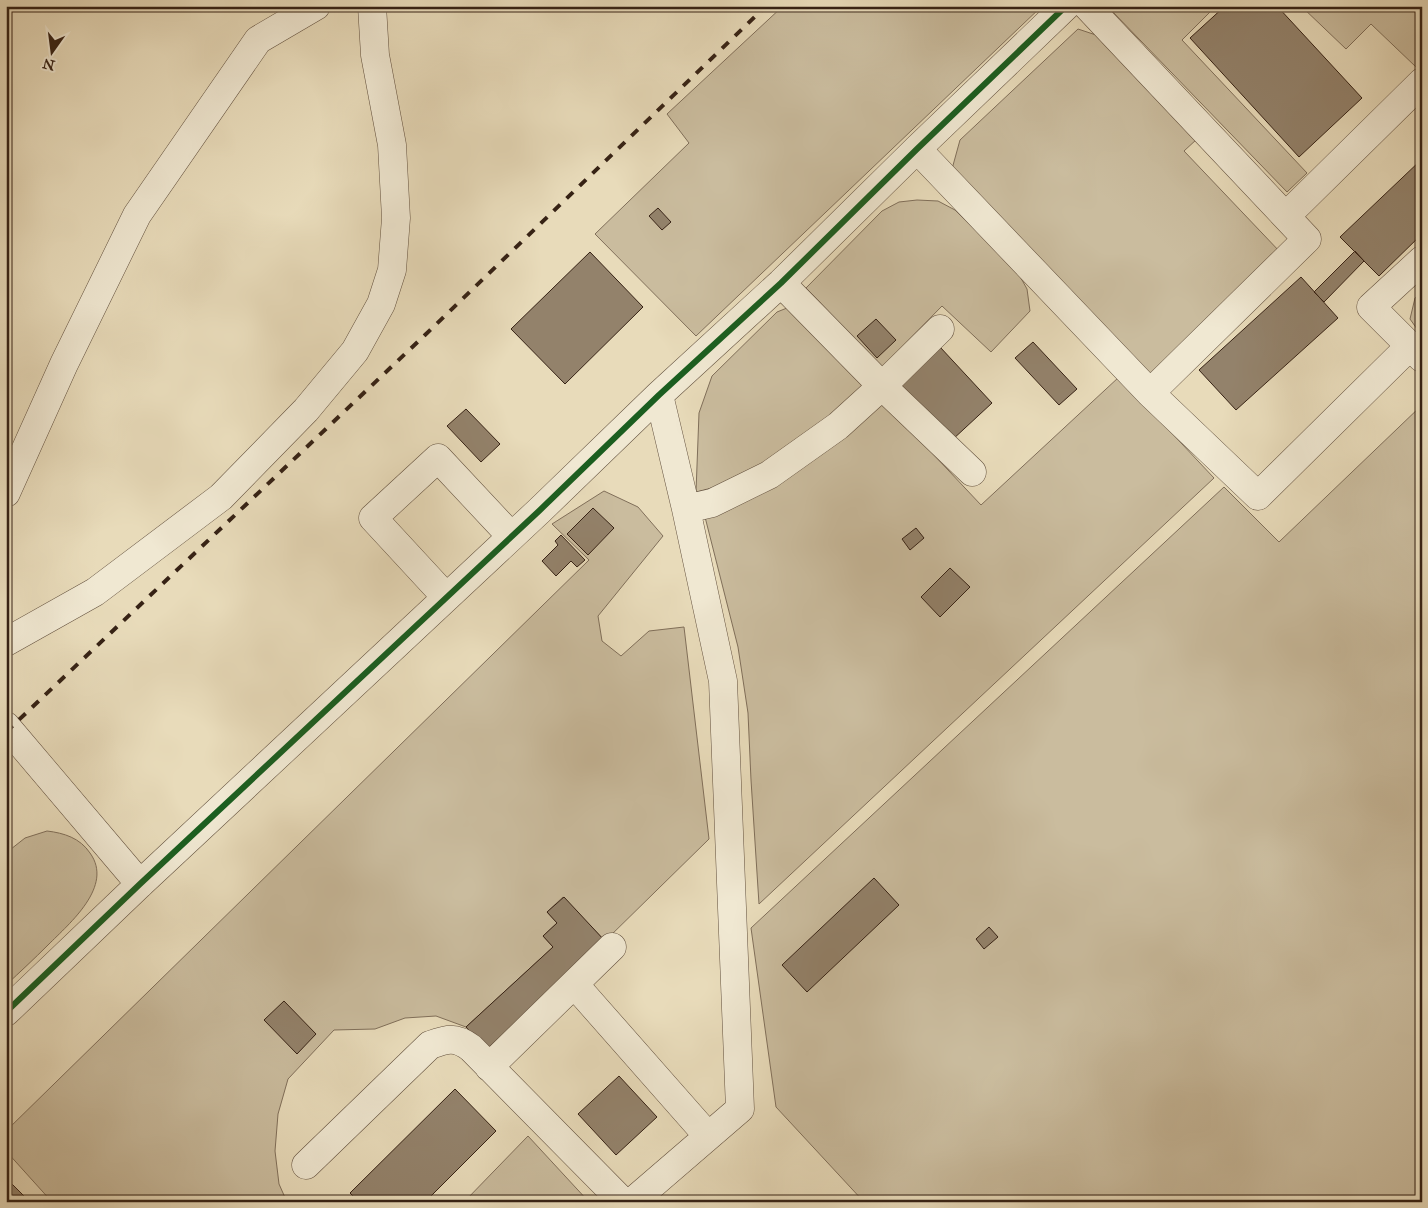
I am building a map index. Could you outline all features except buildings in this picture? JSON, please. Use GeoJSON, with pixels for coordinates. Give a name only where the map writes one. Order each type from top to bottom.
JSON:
{"type":"FeatureCollection","features":[{"type":"Feature","properties":{"kind":"street"},"geometry":{"type":"LineString","coordinates":[[6,493],[64,364],[137,215],[258,40],[316,6]]}},
{"type":"Feature","properties":{"kind":"street"},"geometry":{"type":"LineString","coordinates":[[6,642],[95,592],[221,497],[306,410],[356,350],[381,304],[392,270],[396,218],[392,145],[375,55],[372,6]]}},
{"type":"Feature","properties":{"kind":"street"},"geometry":{"type":"LineString","coordinates":[[6,1012],[539,511],[659,394],[781,283],[916,149],[1066,6]]}},
{"type":"Feature","properties":{"kind":"street"},"geometry":{"type":"LineString","coordinates":[[1087,6],[1307,239],[1150,393]]}},
{"type":"Feature","properties":{"kind":"street"},"geometry":{"type":"LineString","coordinates":[[1286,216],[1422,82]]}},
{"type":"Feature","properties":{"kind":"street"},"geometry":{"type":"LineString","coordinates":[[916,149],[1150,393],[1258,496],[1416,352],[1370,307],[1422,260]]}},
{"type":"Feature","properties":{"kind":"street"},"geometry":{"type":"LineString","coordinates":[[781,283],[882,386],[972,472]]}},
{"type":"Feature","properties":{"kind":"street"},"geometry":{"type":"LineString","coordinates":[[686,509],[712,503],[769,475],[838,426],[882,386],[940,328]]}},
{"type":"Feature","properties":{"kind":"street"},"geometry":{"type":"LineString","coordinates":[[632,1202],[740,1108],[723,682],[659,394]]}},
{"type":"Feature","properties":{"kind":"street"},"geometry":{"type":"LineString","coordinates":[[446,597],[373,518],[438,458],[511,536]]}},
{"type":"Feature","properties":{"kind":"street"},"geometry":{"type":"LineString","coordinates":[[6,726],[140,884]]}},
{"type":"Feature","properties":{"kind":"street"},"geometry":{"type":"LineString","coordinates":[[489,1067],[612,947]]}},
{"type":"Feature","properties":{"kind":"street"},"geometry":{"type":"LineString","coordinates":[[575,985],[708,1136]]}},
{"type":"Feature","properties":{"kind":"street"},"geometry":{"type":"LineString","coordinates":[[306,1165],[430,1045],[446,1040],[461,1040],[623,1202]]}},
{"type":"Feature","properties":{"kind":"shaded area"},"geometry":{"type":"Polygon","coordinates":[[[783,6],[1042,6],[696,336],[595,234],[689,143],[667,114],[783,6]]]}},
{"type":"Feature","properties":{"kind":"shaded area"},"geometry":{"type":"Polygon","coordinates":[[[1114,6],[1216,6],[1182,40],[1307,173],[1287,192],[1111,10],[1114,6]]]}},
{"type":"Feature","properties":{"kind":"shaded area"},"geometry":{"type":"Polygon","coordinates":[[[1301,6],[1422,6],[1422,61],[1416,67],[1371,24],[1346,49],[1301,6]]]}},
{"type":"Feature","properties":{"kind":"shaded area"},"geometry":{"type":"Polygon","coordinates":[[[1078,29],[1096,35],[1197,139],[1184,151],[1281,253],[1152,379],[952,169],[960,140],[1078,29]]]}},
{"type":"Feature","properties":{"kind":"shaded area"},"geometry":{"type":"Polygon","coordinates":[[[917,200],[938,201],[955,210],[1017,271],[1027,289],[1030,311],[991,352],[942,306],[882,367],[806,288],[882,211],[899,202],[917,200]]]}},
{"type":"Feature","properties":{"kind":"shaded area"},"geometry":{"type":"Polygon","coordinates":[[[1422,292],[1422,336],[1410,319],[1415,298],[1422,292]]]}},
{"type":"Feature","properties":{"kind":"shaded area"},"geometry":{"type":"Polygon","coordinates":[[[787,308],[867,387],[799,444],[731,483],[696,492],[699,413],[712,376],[777,312],[787,308]]]}},
{"type":"Feature","properties":{"kind":"shaded area"},"geometry":{"type":"Polygon","coordinates":[[[1119,377],[1214,478],[759,904],[748,713],[738,647],[704,513],[883,401],[981,505],[1119,377]]]}},
{"type":"Feature","properties":{"kind":"shaded area"},"geometry":{"type":"Polygon","coordinates":[[[1422,405],[1422,1202],[864,1202],[776,1107],[751,928],[1224,487],[1279,542],[1422,405]]]}},
{"type":"Feature","properties":{"kind":"shaded area"},"geometry":{"type":"Polygon","coordinates":[[[604,491],[638,507],[663,536],[598,616],[602,641],[621,656],[649,631],[684,627],[709,839],[605,941],[563,897],[547,912],[557,923],[543,936],[553,947],[466,1027],[436,1016],[405,1018],[375,1029],[334,1030],[288,1079],[278,1114],[275,1151],[279,1184],[287,1202],[52,1202],[6,1151],[6,1131],[589,560],[552,524],[604,491]]]}},
{"type":"Feature","properties":{"kind":"shaded area"},"geometry":{"type":"Polygon","coordinates":[[[47,831],[65,835],[76,840],[86,848],[96,866],[97,878],[93,891],[77,915],[6,985],[6,853],[25,838],[47,831]]]}},
{"type":"Feature","properties":{"kind":"shaded area"},"geometry":{"type":"Polygon","coordinates":[[[528,1136],[589,1202],[464,1202],[528,1136]]]}},
{"type":"Feature","properties":{"kind":"railway"},"geometry":{"type":"LineString","coordinates":[[6,732],[425,335],[766,6]]}},
{"type":"Feature","properties":{"kind":"cycle path"},"geometry":{"type":"LineString","coordinates":[[6,1012],[539,511],[659,395],[781,283],[1066,6]]}}]}
